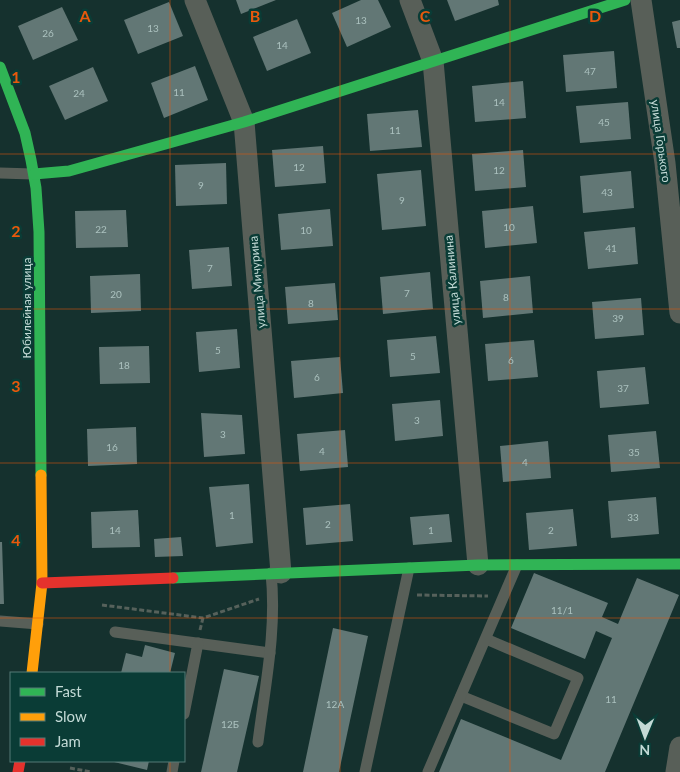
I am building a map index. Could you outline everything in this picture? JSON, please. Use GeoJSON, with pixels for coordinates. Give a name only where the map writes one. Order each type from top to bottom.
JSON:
{"type":"FeatureCollection","features":[{"type":"Feature","properties":{"kind":"street","name":"улица Мичурина"},"geometry":{"type":"LineString","coordinates":[[195,0],[244,122],[276,573]]}},
{"type":"Feature","properties":{"kind":"street","name":"улица Калинина"},"geometry":{"type":"LineString","coordinates":[[410,0],[433,61],[478,565]]}},
{"type":"Feature","properties":{"kind":"street"},"geometry":{"type":"LineString","coordinates":[[34,174],[69,171],[244,122],[625,0]]}},
{"type":"Feature","properties":{"kind":"street","name":"улица Горького"},"geometry":{"type":"LineString","coordinates":[[641,0],[665,163],[680,313]]}},
{"type":"Feature","properties":{"kind":"street","name":"Юбилейная улица"},"geometry":{"type":"LineString","coordinates":[[0,67],[23,130],[34,174],[39,232],[42,583],[32,672]]}},
{"type":"Feature","properties":{"kind":"street"},"geometry":{"type":"LineString","coordinates":[[42,583],[478,565],[680,564]]}},
{"type":"Feature","properties":{"kind":"street"},"geometry":{"type":"LineString","coordinates":[[676,772],[680,747]]}},
{"type":"Feature","properties":{"kind":"lane"},"geometry":{"type":"LineString","coordinates":[[0,173],[34,174]]}},
{"type":"Feature","properties":{"kind":"lane"},"geometry":{"type":"LineString","coordinates":[[428,772],[517,565]]}},
{"type":"Feature","properties":{"kind":"lane"},"geometry":{"type":"LineString","coordinates":[[365,772],[409,568]]}},
{"type":"Feature","properties":{"kind":"lane"},"geometry":{"type":"LineString","coordinates":[[258,742],[273,634],[273,594],[276,573]]}},
{"type":"Feature","properties":{"kind":"lane"},"geometry":{"type":"LineString","coordinates":[[0,621],[38,624]]}},
{"type":"Feature","properties":{"kind":"lane"},"geometry":{"type":"LineString","coordinates":[[114,632],[270,653]]}},
{"type":"Feature","properties":{"kind":"lane"},"geometry":{"type":"LineString","coordinates":[[461,696],[554,734],[578,678],[486,639]]}},
{"type":"Feature","properties":{"kind":"lane"},"geometry":{"type":"LineString","coordinates":[[185,709],[198,643]]}},
{"type":"Feature","properties":{"kind":"path"},"geometry":{"type":"LineString","coordinates":[[70,768],[91,772]]}},
{"type":"Feature","properties":{"kind":"building"},"geometry":{"type":"Polygon","coordinates":[[[236,0],[276,0],[241,14],[236,0]]]}},
{"type":"Feature","properties":{"kind":"building"},"geometry":{"type":"Polygon","coordinates":[[[361,0],[378,0],[391,27],[347,47],[332,13],[361,0]]]}},
{"type":"Feature","properties":{"kind":"building"},"geometry":{"type":"Polygon","coordinates":[[[447,0],[498,0],[499,5],[455,21],[447,0]]]}},
{"type":"Feature","properties":{"kind":"building"},"geometry":{"type":"Polygon","coordinates":[[[169,2],[183,36],[138,54],[124,20],[169,2]]]}},
{"type":"Feature","properties":{"kind":"building"},"geometry":{"type":"Polygon","coordinates":[[[62,7],[78,40],[33,60],[18,26],[62,7]]]}},
{"type":"Feature","properties":{"kind":"building"},"geometry":{"type":"Polygon","coordinates":[[[297,19],[311,53],[267,71],[253,37],[297,19]]]}},
{"type":"Feature","properties":{"kind":"building"},"geometry":{"type":"Polygon","coordinates":[[[680,20],[680,48],[677,48],[672,22],[680,20]]]}},
{"type":"Feature","properties":{"kind":"building"},"geometry":{"type":"Polygon","coordinates":[[[614,51],[617,88],[566,92],[563,55],[614,51]]]}},
{"type":"Feature","properties":{"kind":"building"},"geometry":{"type":"Polygon","coordinates":[[[195,66],[208,100],[164,118],[151,83],[195,66]]]}},
{"type":"Feature","properties":{"kind":"building"},"geometry":{"type":"Polygon","coordinates":[[[93,67],[108,101],[65,120],[49,86],[93,67]]]}},
{"type":"Feature","properties":{"kind":"building"},"geometry":{"type":"Polygon","coordinates":[[[523,81],[526,118],[475,122],[472,86],[523,81]]]}},
{"type":"Feature","properties":{"kind":"building"},"geometry":{"type":"Polygon","coordinates":[[[628,102],[631,139],[580,143],[576,106],[628,102]]]}},
{"type":"Feature","properties":{"kind":"building"},"geometry":{"type":"Polygon","coordinates":[[[418,110],[422,147],[370,151],[367,114],[418,110]]]}},
{"type":"Feature","properties":{"kind":"building"},"geometry":{"type":"Polygon","coordinates":[[[323,146],[326,183],[275,187],[272,150],[323,146]]]}},
{"type":"Feature","properties":{"kind":"building"},"geometry":{"type":"Polygon","coordinates":[[[523,150],[526,187],[475,191],[472,154],[523,150]]]}},
{"type":"Feature","properties":{"kind":"building"},"geometry":{"type":"Polygon","coordinates":[[[226,163],[227,204],[176,206],[175,165],[226,163]]]}},
{"type":"Feature","properties":{"kind":"building"},"geometry":{"type":"Polygon","coordinates":[[[421,170],[426,226],[382,230],[377,174],[421,170]]]}},
{"type":"Feature","properties":{"kind":"building"},"geometry":{"type":"Polygon","coordinates":[[[631,171],[634,208],[583,213],[580,176],[631,171]]]}},
{"type":"Feature","properties":{"kind":"building"},"geometry":{"type":"Polygon","coordinates":[[[533,206],[537,243],[485,248],[482,211],[533,206]]]}},
{"type":"Feature","properties":{"kind":"building"},"geometry":{"type":"Polygon","coordinates":[[[330,209],[333,246],[281,250],[278,214],[330,209]]]}},
{"type":"Feature","properties":{"kind":"building"},"geometry":{"type":"Polygon","coordinates":[[[126,210],[128,247],[76,248],[75,211],[126,210]]]}},
{"type":"Feature","properties":{"kind":"building"},"geometry":{"type":"Polygon","coordinates":[[[635,227],[638,264],[588,269],[584,232],[635,227]]]}},
{"type":"Feature","properties":{"kind":"building"},"geometry":{"type":"Polygon","coordinates":[[[229,247],[232,286],[192,289],[189,250],[229,247]]]}},
{"type":"Feature","properties":{"kind":"building"},"geometry":{"type":"Polygon","coordinates":[[[430,272],[433,309],[383,314],[380,277],[430,272]]]}},
{"type":"Feature","properties":{"kind":"building"},"geometry":{"type":"Polygon","coordinates":[[[140,274],[141,311],[91,313],[90,276],[140,274]]]}},
{"type":"Feature","properties":{"kind":"building"},"geometry":{"type":"Polygon","coordinates":[[[530,276],[533,313],[483,318],[480,281],[530,276]]]}},
{"type":"Feature","properties":{"kind":"building"},"geometry":{"type":"Polygon","coordinates":[[[335,283],[338,320],[288,324],[285,287],[335,283]]]}},
{"type":"Feature","properties":{"kind":"building"},"geometry":{"type":"Polygon","coordinates":[[[641,298],[644,335],[595,339],[592,302],[641,298]]]}},
{"type":"Feature","properties":{"kind":"building"},"geometry":{"type":"Polygon","coordinates":[[[237,329],[240,368],[199,372],[196,332],[237,329]]]}},
{"type":"Feature","properties":{"kind":"building"},"geometry":{"type":"Polygon","coordinates":[[[436,336],[440,373],[390,377],[387,340],[436,336]]]}},
{"type":"Feature","properties":{"kind":"building"},"geometry":{"type":"Polygon","coordinates":[[[534,340],[538,377],[488,381],[485,344],[534,340]]]}},
{"type":"Feature","properties":{"kind":"building"},"geometry":{"type":"Polygon","coordinates":[[[149,346],[150,383],[100,384],[99,347],[149,346]]]}},
{"type":"Feature","properties":{"kind":"building"},"geometry":{"type":"Polygon","coordinates":[[[340,357],[343,393],[294,398],[291,361],[340,357]]]}},
{"type":"Feature","properties":{"kind":"building"},"geometry":{"type":"Polygon","coordinates":[[[645,367],[649,404],[600,408],[597,371],[645,367]]]}},
{"type":"Feature","properties":{"kind":"building"},"geometry":{"type":"Polygon","coordinates":[[[440,400],[443,436],[395,441],[392,404],[440,400]]]}},
{"type":"Feature","properties":{"kind":"building"},"geometry":{"type":"Polygon","coordinates":[[[201,413],[242,415],[245,454],[204,457],[201,413]]]}},
{"type":"Feature","properties":{"kind":"building"},"geometry":{"type":"Polygon","coordinates":[[[136,427],[137,464],[88,466],[87,429],[136,427]]]}},
{"type":"Feature","properties":{"kind":"building"},"geometry":{"type":"Polygon","coordinates":[[[345,430],[348,467],[300,471],[297,434],[345,430]]]}},
{"type":"Feature","properties":{"kind":"building"},"geometry":{"type":"Polygon","coordinates":[[[656,431],[660,468],[611,472],[608,435],[656,431]]]}},
{"type":"Feature","properties":{"kind":"building"},"geometry":{"type":"Polygon","coordinates":[[[548,441],[551,478],[503,482],[500,446],[548,441]]]}},
{"type":"Feature","properties":{"kind":"building"},"geometry":{"type":"Polygon","coordinates":[[[249,484],[253,543],[216,547],[209,487],[249,484]]]}},
{"type":"Feature","properties":{"kind":"building"},"geometry":{"type":"Polygon","coordinates":[[[656,497],[659,534],[611,538],[608,501],[656,497]]]}},
{"type":"Feature","properties":{"kind":"building"},"geometry":{"type":"Polygon","coordinates":[[[350,504],[353,541],[306,545],[303,508],[350,504]]]}},
{"type":"Feature","properties":{"kind":"building"},"geometry":{"type":"Polygon","coordinates":[[[573,509],[577,546],[529,550],[526,513],[573,509]]]}},
{"type":"Feature","properties":{"kind":"building"},"geometry":{"type":"Polygon","coordinates":[[[138,510],[140,547],[92,548],[91,512],[138,510]]]}},
{"type":"Feature","properties":{"kind":"building"},"geometry":{"type":"Polygon","coordinates":[[[449,514],[452,542],[413,545],[410,517],[449,514]]]}},
{"type":"Feature","properties":{"kind":"building"},"geometry":{"type":"Polygon","coordinates":[[[181,537],[183,556],[155,557],[154,539],[181,537]]]}},
{"type":"Feature","properties":{"kind":"building"},"geometry":{"type":"Polygon","coordinates":[[[0,542],[2,542],[4,604],[0,604],[0,542]]]}},
{"type":"Feature","properties":{"kind":"building"},"geometry":{"type":"Polygon","coordinates":[[[534,573],[608,603],[602,617],[618,624],[637,578],[679,595],[605,772],[439,772],[461,719],[561,760],[612,638],[596,631],[585,659],[511,628],[534,573]]]}},
{"type":"Feature","properties":{"kind":"building"},"geometry":{"type":"Polygon","coordinates":[[[333,628],[368,636],[339,772],[303,772],[333,628]]]}},
{"type":"Feature","properties":{"kind":"building"},"geometry":{"type":"Polygon","coordinates":[[[145,645],[175,653],[170,672],[121,672],[126,653],[142,657],[145,645]]]}},
{"type":"Feature","properties":{"kind":"building"},"geometry":{"type":"Polygon","coordinates":[[[224,669],[259,676],[237,772],[201,772],[224,669]]]}},
{"type":"Feature","properties":{"kind":"building"},"geometry":{"type":"Polygon","coordinates":[[[114,762],[149,762],[147,770],[114,762]]]}},
{"type":"Feature","properties":{"kind":"traffic: fast"},"geometry":{"type":"LineString","coordinates":[[34,174],[69,171],[244,122],[625,0]]}},
{"type":"Feature","properties":{"kind":"traffic: fast"},"geometry":{"type":"LineString","coordinates":[[0,67],[25,133],[36,188],[39,232],[41,475]]}},
{"type":"Feature","properties":{"kind":"traffic: fast"},"geometry":{"type":"LineString","coordinates":[[173,578],[478,565],[680,564]]}},
{"type":"Feature","properties":{"kind":"traffic: slow"},"geometry":{"type":"LineString","coordinates":[[32,672],[42,583],[41,475]]}},
{"type":"Feature","properties":{"kind":"traffic: jam"},"geometry":{"type":"LineString","coordinates":[[42,583],[173,578]]}},
{"type":"Feature","properties":{"kind":"traffic: jam"},"geometry":{"type":"LineString","coordinates":[[18,772],[20,762]]}}]}
